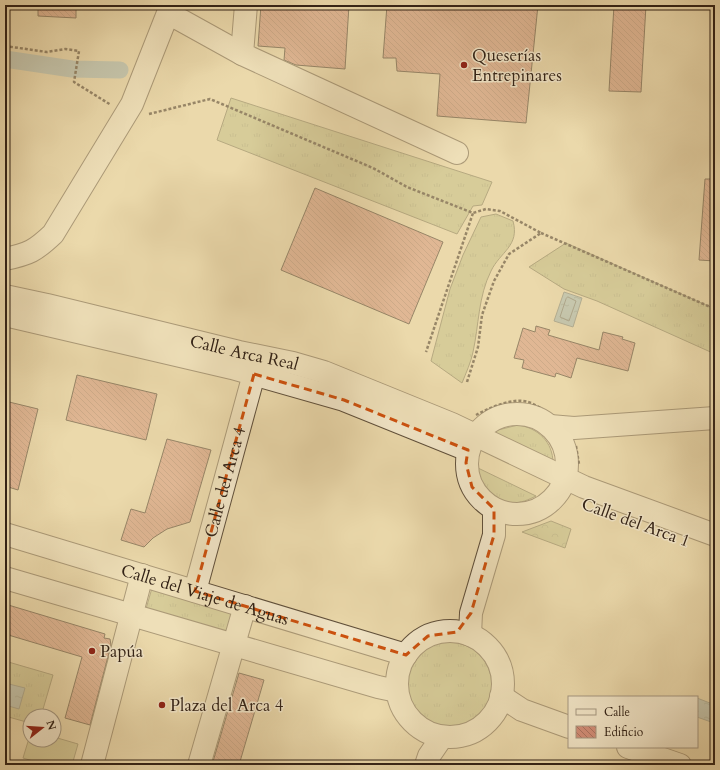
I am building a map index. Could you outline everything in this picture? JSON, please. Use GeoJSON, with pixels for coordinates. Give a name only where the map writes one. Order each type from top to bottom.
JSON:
{"type":"FeatureCollection","features":[{"type":"Feature","properties":{"kind":"street"},"geometry":{"type":"LineString","coordinates":[[242,54],[246,5]]}},
{"type":"Feature","properties":{"kind":"street"},"geometry":{"type":"LineString","coordinates":[[5,259],[23,255],[37,249],[53,234],[128,111],[168,13],[242,54],[457,153]]}},
{"type":"Feature","properties":{"kind":"street","name":"Calle Arca Real"},"geometry":{"type":"LineString","coordinates":[[5,296],[299,364],[324,372],[561,485]]}},
{"type":"Feature","properties":{"kind":"street","name":"Calle Arca Real"},"geometry":{"type":"LineString","coordinates":[[5,315],[254,374],[344,400],[472,442]]}},
{"type":"Feature","properties":{"kind":"street","name":"Calle del Arca 4"},"geometry":{"type":"LineString","coordinates":[[195,591],[254,374]]}},
{"type":"Feature","properties":{"kind":"street"},"geometry":{"type":"LineString","coordinates":[[561,431],[566,466],[561,485],[550,502],[537,510],[520,514],[501,512],[484,503],[472,487],[466,463],[472,442],[482,427],[494,419],[514,414],[534,417],[561,431],[715,418]]}},
{"type":"Feature","properties":{"kind":"street","name":"Calle del Arca 1"},"geometry":{"type":"LineString","coordinates":[[561,485],[584,488],[715,535]]}},
{"type":"Feature","properties":{"kind":"street","name":"Calle del Arca 1"},"geometry":{"type":"LineString","coordinates":[[561,485],[715,551]]}},
{"type":"Feature","properties":{"kind":"street"},"geometry":{"type":"LineString","coordinates":[[464,634],[501,512]]}},
{"type":"Feature","properties":{"kind":"street","name":"Calle del Viaje de Aguas"},"geometry":{"type":"LineString","coordinates":[[5,534],[406,655]]}},
{"type":"Feature","properties":{"kind":"street"},"geometry":{"type":"LineString","coordinates":[[92,765],[142,575]]}},
{"type":"Feature","properties":{"kind":"street"},"geometry":{"type":"LineString","coordinates":[[5,578],[378,687],[397,691]]}},
{"type":"Feature","properties":{"kind":"street"},"geometry":{"type":"LineString","coordinates":[[199,765],[245,606]]}},
{"type":"Feature","properties":{"kind":"street"},"geometry":{"type":"LineString","coordinates":[[442,632],[464,634],[481,642],[496,660],[501,672],[499,703],[488,720],[479,729],[455,737],[434,734],[416,725],[400,704],[397,691],[397,678],[400,666],[406,655],[416,644],[428,636],[442,632]]}},
{"type":"Feature","properties":{"kind":"street"},"geometry":{"type":"LineString","coordinates":[[499,703],[568,727]]}},
{"type":"Feature","properties":{"kind":"street"},"geometry":{"type":"LineString","coordinates":[[427,760],[434,734]]}},
{"type":"Feature","properties":{"kind":"street"},"geometry":{"type":"LineString","coordinates":[[631,748],[680,765]]}},
{"type":"Feature","properties":{"kind":"path"},"geometry":{"type":"LineString","coordinates":[[5,46],[47,52],[65,49],[78,51],[74,82],[117,109],[152,114],[210,99],[373,168],[407,187],[474,213],[486,209],[500,211],[541,233],[715,309]]}},
{"type":"Feature","properties":{"kind":"path"},"geometry":{"type":"LineString","coordinates":[[426,352],[474,213]]}},
{"type":"Feature","properties":{"kind":"path"},"geometry":{"type":"LineString","coordinates":[[467,382],[478,347],[482,315],[494,281],[509,254],[541,233]]}},
{"type":"Feature","properties":{"kind":"path"},"geometry":{"type":"LineString","coordinates":[[5,764],[10,765]]}},
{"type":"Feature","properties":{"kind":"highlighted area"},"geometry":{"type":"Polygon","coordinates":[[[254,374],[344,400],[468,450],[466,463],[472,487],[494,509],[494,535],[471,613],[457,632],[428,636],[406,655],[195,591],[254,374]]]}},
{"type":"Feature","properties":{"kind":"green space"},"geometry":{"type":"Polygon","coordinates":[[[231,98],[492,182],[482,205],[473,206],[457,234],[217,140],[231,98]]]}},
{"type":"Feature","properties":{"kind":"green space"},"geometry":{"type":"Polygon","coordinates":[[[496,214],[513,221],[514,237],[508,248],[495,264],[487,281],[481,301],[472,356],[462,383],[431,361],[450,289],[463,255],[481,217],[496,214]]]}},
{"type":"Feature","properties":{"kind":"green space"},"geometry":{"type":"Polygon","coordinates":[[[566,243],[715,309],[715,354],[597,301],[564,289],[529,267],[566,243]]]}},
{"type":"Feature","properties":{"kind":"green space"},"geometry":{"type":"Polygon","coordinates":[[[518,425],[532,429],[543,437],[550,449],[553,463],[492,435],[498,430],[518,425]]]}},
{"type":"Feature","properties":{"kind":"green space"},"geometry":{"type":"Polygon","coordinates":[[[478,468],[536,496],[515,503],[499,500],[483,487],[478,474],[478,468]]]}},
{"type":"Feature","properties":{"kind":"green space"},"geometry":{"type":"Polygon","coordinates":[[[551,521],[571,529],[565,548],[522,532],[551,521]]]}},
{"type":"Feature","properties":{"kind":"green space"},"geometry":{"type":"Polygon","coordinates":[[[152,588],[236,612],[230,633],[146,609],[152,588]]]}},
{"type":"Feature","properties":{"kind":"green space"},"geometry":{"type":"Polygon","coordinates":[[[449,642],[465,646],[479,655],[488,669],[492,685],[488,701],[479,715],[465,724],[449,728],[433,724],[419,715],[410,701],[406,685],[410,669],[419,655],[433,646],[449,642]]]}},
{"type":"Feature","properties":{"kind":"green space"},"geometry":{"type":"Polygon","coordinates":[[[5,661],[53,675],[43,708],[22,708],[22,721],[5,716],[5,661]]]}},
{"type":"Feature","properties":{"kind":"green space"},"geometry":{"type":"Polygon","coordinates":[[[62,739],[78,744],[72,765],[46,765],[23,758],[26,748],[62,748],[62,739]]]}},
{"type":"Feature","properties":{"kind":"water"},"geometry":{"type":"Polygon","coordinates":[[[564,292],[582,298],[573,327],[554,321],[564,292]]]}},
{"type":"Feature","properties":{"kind":"water"},"geometry":{"type":"Polygon","coordinates":[[[5,683],[25,688],[19,709],[5,705],[5,683]]]}},
{"type":"Feature","properties":{"kind":"water"},"geometry":{"type":"Polygon","coordinates":[[[698,698],[715,705],[714,723],[698,717],[698,698]]]}},
{"type":"Feature","properties":{"kind":"building"},"geometry":{"type":"Polygon","coordinates":[[[38,5],[76,5],[76,18],[38,16],[38,5]]]}},
{"type":"Feature","properties":{"kind":"building"},"geometry":{"type":"Polygon","coordinates":[[[261,5],[349,5],[345,69],[296,65],[284,60],[285,48],[258,46],[261,5]]]}},
{"type":"Feature","properties":{"kind":"building","name":"Queserías Entrepinares"},"geometry":{"type":"Polygon","coordinates":[[[387,5],[538,5],[526,123],[437,116],[440,74],[397,71],[396,58],[383,58],[387,5]]]}},
{"type":"Feature","properties":{"kind":"building"},"geometry":{"type":"Polygon","coordinates":[[[614,5],[646,5],[641,92],[609,91],[614,5]]]}},
{"type":"Feature","properties":{"kind":"building"},"geometry":{"type":"Polygon","coordinates":[[[705,179],[715,179],[715,261],[699,260],[705,179]]]}},
{"type":"Feature","properties":{"kind":"building"},"geometry":{"type":"Polygon","coordinates":[[[315,188],[443,242],[409,324],[281,270],[315,188]]]}},
{"type":"Feature","properties":{"kind":"building"},"geometry":{"type":"Polygon","coordinates":[[[536,326],[550,330],[548,335],[599,350],[603,332],[623,337],[622,339],[635,343],[628,371],[577,358],[571,378],[556,373],[555,377],[522,368],[524,360],[514,358],[523,328],[535,332],[536,326]]]}},
{"type":"Feature","properties":{"kind":"building"},"geometry":{"type":"Polygon","coordinates":[[[77,375],[157,394],[146,440],[66,420],[77,375]]]}},
{"type":"Feature","properties":{"kind":"building"},"geometry":{"type":"Polygon","coordinates":[[[5,401],[38,409],[18,490],[5,486],[5,401]]]}},
{"type":"Feature","properties":{"kind":"building"},"geometry":{"type":"Polygon","coordinates":[[[167,439],[211,450],[190,522],[167,529],[153,538],[144,547],[121,540],[131,509],[145,513],[167,439]]]}},
{"type":"Feature","properties":{"kind":"building"},"geometry":{"type":"Polygon","coordinates":[[[5,604],[105,634],[104,638],[110,639],[111,645],[90,725],[65,718],[82,657],[5,634],[5,604]]]}},
{"type":"Feature","properties":{"kind":"building"},"geometry":{"type":"Polygon","coordinates":[[[239,673],[264,680],[239,765],[212,765],[239,673]]]}},
{"type":"Feature","properties":{"kind":"waterway"},"geometry":{"type":"LineString","coordinates":[[5,59],[72,69],[120,70]]}},
{"type":"Feature","properties":{"kind":"place","name":"Queserías Entrepinares"},"geometry":{"type":"Point","coordinates":[464,65]}},
{"type":"Feature","properties":{"kind":"place","name":"Papúa"},"geometry":{"type":"Point","coordinates":[92,651]}},
{"type":"Feature","properties":{"kind":"place","name":"Plaza del Arca 4"},"geometry":{"type":"Point","coordinates":[162,705]}}]}
